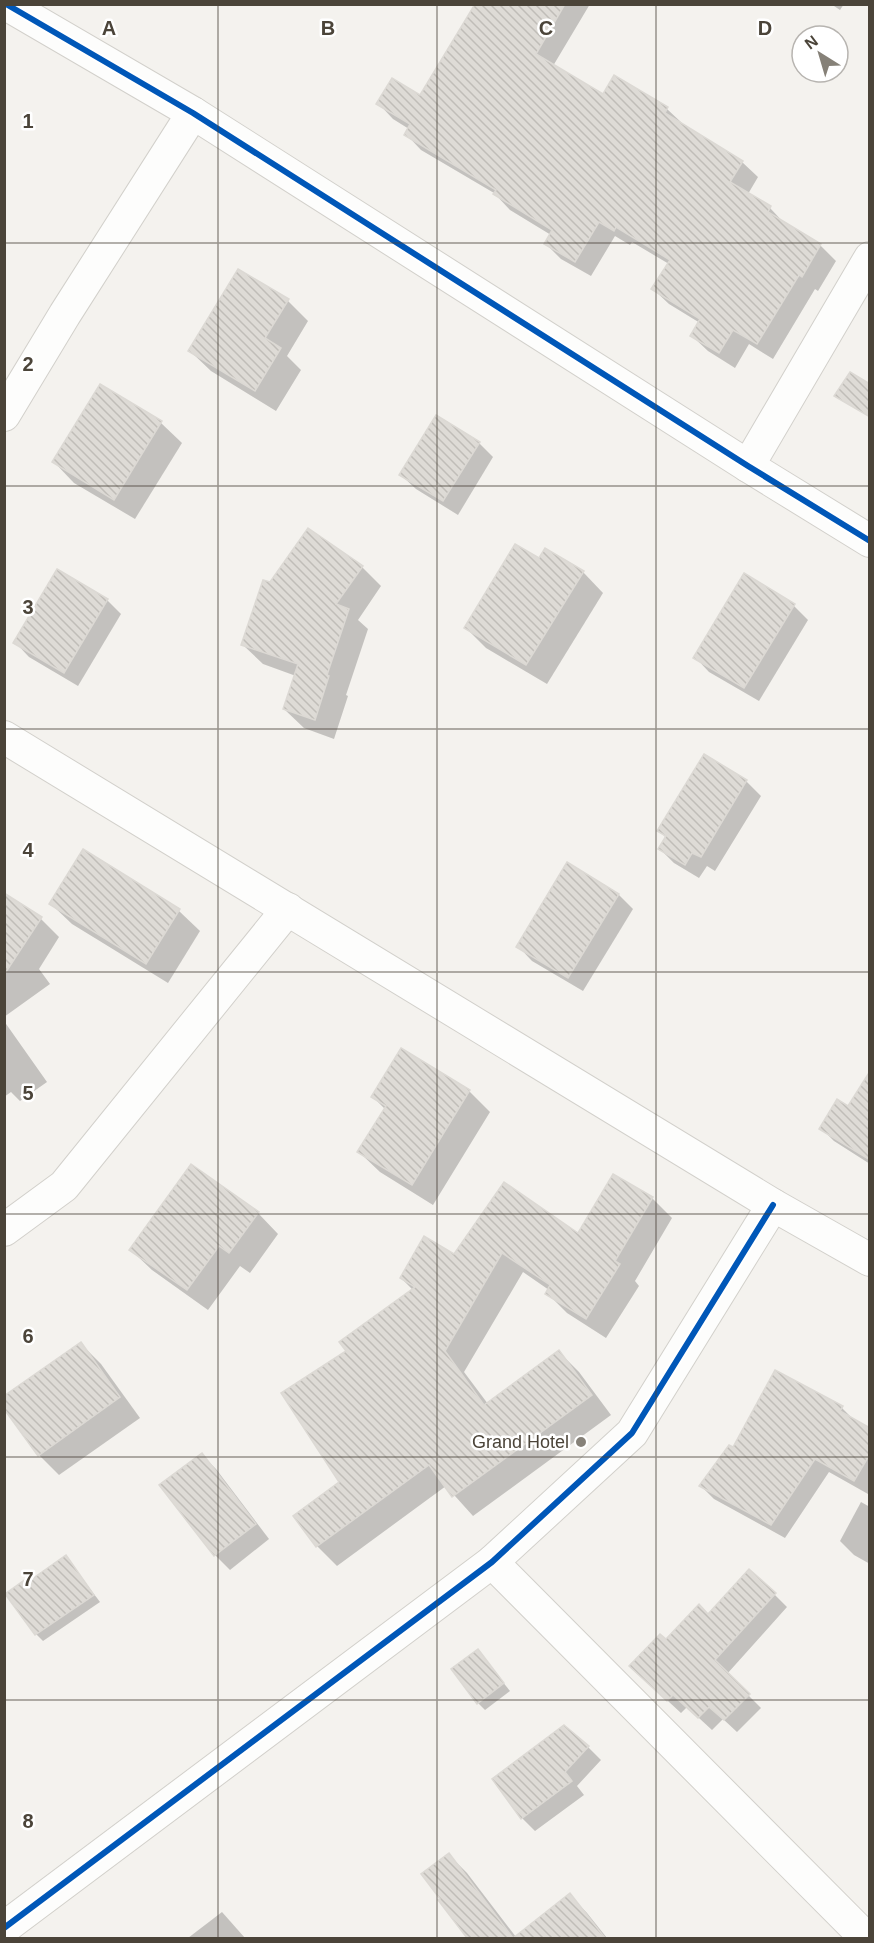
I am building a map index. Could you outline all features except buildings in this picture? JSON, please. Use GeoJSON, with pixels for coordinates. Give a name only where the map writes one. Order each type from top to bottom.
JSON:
{"type":"FeatureCollection","features":[{"type":"Feature","properties":{"kind":"street"},"geometry":{"type":"LineString","coordinates":[[6,4],[193,113],[870,541]]}},
{"type":"Feature","properties":{"kind":"street"},"geometry":{"type":"LineString","coordinates":[[4,415],[65,314],[193,113]]}},
{"type":"Feature","properties":{"kind":"street"},"geometry":{"type":"LineString","coordinates":[[748,466],[870,258]]}},
{"type":"Feature","properties":{"kind":"street"},"geometry":{"type":"LineString","coordinates":[[4,737],[773,1205],[870,1260]]}},
{"type":"Feature","properties":{"kind":"street"},"geometry":{"type":"LineString","coordinates":[[4,1230],[64,1186],[288,909]]}},
{"type":"Feature","properties":{"kind":"street"},"geometry":{"type":"LineString","coordinates":[[4,1928],[492,1562],[632,1433],[773,1205]]}},
{"type":"Feature","properties":{"kind":"street"},"geometry":{"type":"LineString","coordinates":[[492,1562],[866,1938]]}},
{"type":"Feature","properties":{"kind":"cycle path"},"geometry":{"type":"LineString","coordinates":[[6,4],[193,113],[870,541]]}},
{"type":"Feature","properties":{"kind":"cycle path"},"geometry":{"type":"LineString","coordinates":[[4,1928],[492,1562],[632,1433],[773,1205]]}},
{"type":"Feature","properties":{"kind":"place","name":"Grand Hotel"},"geometry":{"type":"Point","coordinates":[581,1442]}}]}
